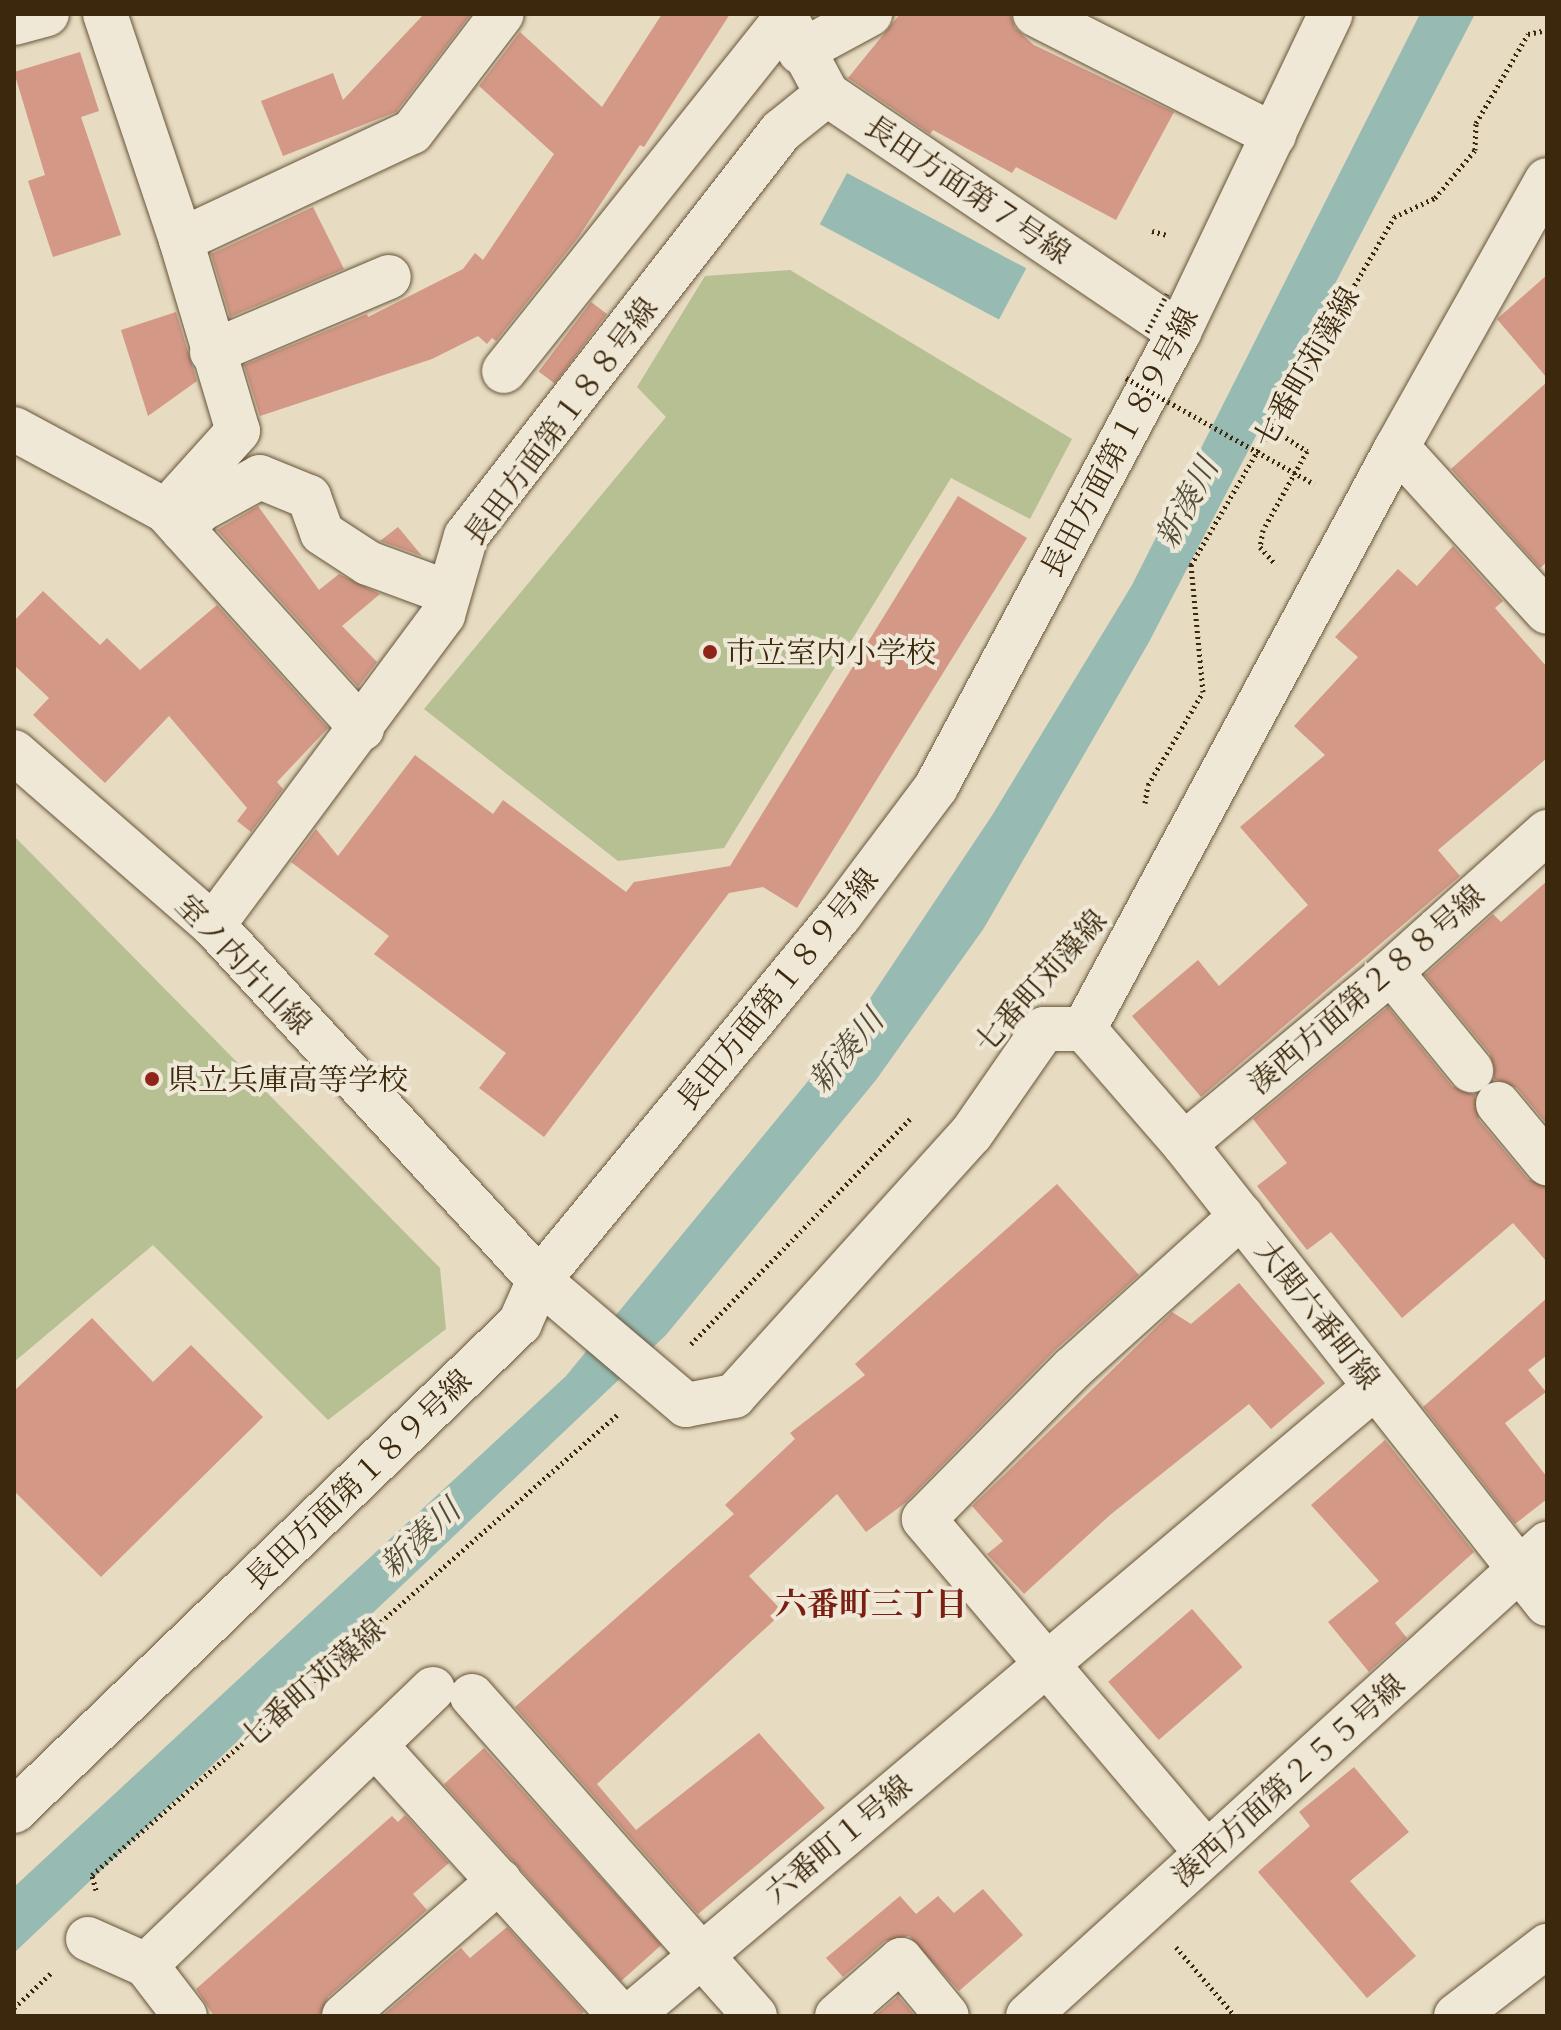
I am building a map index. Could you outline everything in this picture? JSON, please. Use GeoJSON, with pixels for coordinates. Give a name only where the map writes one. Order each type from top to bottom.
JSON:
{"type":"FeatureCollection","features":[{"type":"Feature","properties":{"kind":"street"},"geometry":{"type":"LineString","coordinates":[[14,23],[47,14]]}},
{"type":"Feature","properties":{"kind":"street"},"geometry":{"type":"LineString","coordinates":[[105,14],[181,240],[238,431],[174,520]]}},
{"type":"Feature","properties":{"kind":"street"},"geometry":{"type":"LineString","coordinates":[[181,240],[412,132],[502,14]]}},
{"type":"Feature","properties":{"kind":"street"},"geometry":{"type":"LineString","coordinates":[[504,371],[790,29],[870,14]]}},
{"type":"Feature","properties":{"kind":"street"},"geometry":{"type":"LineString","coordinates":[[1035,14],[1274,135]]}},
{"type":"Feature","properties":{"kind":"street","name":"長田方面第１８９号線"},"geometry":{"type":"LineString","coordinates":[[14,1811],[520,1323],[840,915],[936,787],[1164,319],[1274,135],[1331,14]]}},
{"type":"Feature","properties":{"kind":"street","name":"長田方面第７号線"},"geometry":{"type":"LineString","coordinates":[[790,29],[827,94],[1164,319]]}},
{"type":"Feature","properties":{"kind":"street","name":"長田方面第１８８号線"},"geometry":{"type":"LineString","coordinates":[[213,925],[362,729],[443,615],[466,536],[781,131],[827,94]]}},
{"type":"Feature","properties":{"kind":"street","name":"七番町苅藻線"},"geometry":{"type":"LineString","coordinates":[[645,1369],[686,1405],[734,1396],[971,1134],[1044,1029],[1084,1029],[1397,447],[1547,180]]}},
{"type":"Feature","properties":{"kind":"street"},"geometry":{"type":"LineString","coordinates":[[212,352],[389,277]]}},
{"type":"Feature","properties":{"kind":"street"},"geometry":{"type":"LineString","coordinates":[[14,429],[174,520],[362,729]]}},
{"type":"Feature","properties":{"kind":"street"},"geometry":{"type":"LineString","coordinates":[[1397,447],[1547,612]]}},
{"type":"Feature","properties":{"kind":"street"},"geometry":{"type":"LineString","coordinates":[[174,520],[200,510],[260,477],[309,497],[322,533],[368,563],[449,593]]}},
{"type":"Feature","properties":{"kind":"street","name":"室ノ内片山線"},"geometry":{"type":"LineString","coordinates":[[14,752],[213,925],[549,1287],[645,1369]]}},
{"type":"Feature","properties":{"kind":"street","name":"湊西方面第２８８号線"},"geometry":{"type":"LineString","coordinates":[[1184,1144],[1391,972],[1547,832]]}},
{"type":"Feature","properties":{"kind":"street"},"geometry":{"type":"LineString","coordinates":[[1391,972],[1471,1070]]}},
{"type":"Feature","properties":{"kind":"street","name":"大関六番町線"},"geometry":{"type":"LineString","coordinates":[[1084,1029],[1184,1144],[1375,1387],[1533,1557],[1547,1604]]}},
{"type":"Feature","properties":{"kind":"street"},"geometry":{"type":"LineString","coordinates":[[1498,1104],[1547,1163]]}},
{"type":"Feature","properties":{"kind":"street"},"geometry":{"type":"LineString","coordinates":[[1207,1853],[924,1519],[1073,1368],[1241,1216]]}},
{"type":"Feature","properties":{"kind":"street","name":"六番町１号線"},"geometry":{"type":"LineString","coordinates":[[630,2016],[1375,1387]]}},
{"type":"Feature","properties":{"kind":"street","name":"湊西方面第２５５号線"},"geometry":{"type":"LineString","coordinates":[[1028,2016],[1533,1557]]}},
{"type":"Feature","properties":{"kind":"street"},"geometry":{"type":"LineString","coordinates":[[146,1965],[375,1745],[453,1692],[702,1955],[755,2016]]}},
{"type":"Feature","properties":{"kind":"street"},"geometry":{"type":"LineString","coordinates":[[375,1745],[621,2016]]}},
{"type":"Feature","properties":{"kind":"street"},"geometry":{"type":"LineString","coordinates":[[344,2016],[499,1881]]}},
{"type":"Feature","properties":{"kind":"street"},"geometry":{"type":"LineString","coordinates":[[88,1939],[146,1965],[185,2016]]}},
{"type":"Feature","properties":{"kind":"street"},"geometry":{"type":"LineString","coordinates":[[1456,2016],[1547,1946]]}},
{"type":"Feature","properties":{"kind":"street"},"geometry":{"type":"LineString","coordinates":[[837,2016],[901,1960],[947,2016]]}},
{"type":"Feature","properties":{"kind":"path","name":"七番町苅藻線"},"geometry":{"type":"LineString","coordinates":[[1144,816],[1148,785],[1203,692],[1191,565],[1394,217],[1435,198],[1475,150],[1476,123],[1528,34],[1547,30]]}},
{"type":"Feature","properties":{"kind":"path"},"geometry":{"type":"LineString","coordinates":[[1152,231],[1165,239]]}},
{"type":"Feature","properties":{"kind":"path"},"geometry":{"type":"LineString","coordinates":[[1126,378],[1314,484]]}},
{"type":"Feature","properties":{"kind":"path"},"geometry":{"type":"LineString","coordinates":[[1271,428],[1307,451]]}},
{"type":"Feature","properties":{"kind":"path","name":"七番町苅藻線"},"geometry":{"type":"LineString","coordinates":[[88,1939],[101,1912],[92,1875],[645,1369],[916,1113]]}},
{"type":"Feature","properties":{"kind":"path"},"geometry":{"type":"LineString","coordinates":[[1144,1911],[1235,2016]]}},
{"type":"Feature","properties":{"kind":"path"},"geometry":{"type":"LineString","coordinates":[[14,2008],[88,1939]]}},
{"type":"Feature","properties":{"kind":"green space"},"geometry":{"type":"Polygon","coordinates":[[[790,270],[1072,439],[1030,519],[951,478],[724,848],[618,861],[424,709],[666,417],[637,387],[705,276],[790,270]]]}},
{"type":"Feature","properties":{"kind":"green space"},"geometry":{"type":"Polygon","coordinates":[[[14,836],[440,1268],[446,1329],[328,1420],[153,1245],[14,1362],[14,836]]]}},
{"type":"Feature","properties":{"kind":"water","name":"新湊川"},"geometry":{"type":"Polygon","coordinates":[[[1420,14],[1475,14],[1149,642],[984,928],[876,1080],[666,1335],[14,1953],[14,1887],[566,1376],[845,1036],[993,814],[1132,585],[1420,14]]]}},
{"type":"Feature","properties":{"kind":"water"},"geometry":{"type":"Polygon","coordinates":[[[847,173],[1026,268],[999,320],[820,224],[847,173]]]}},
{"type":"Feature","properties":{"kind":"building"},"geometry":{"type":"Polygon","coordinates":[[[424,14],[471,14],[396,112],[283,156],[261,101],[333,73],[343,100],[424,14]]]}},
{"type":"Feature","properties":{"kind":"building"},"geometry":{"type":"Polygon","coordinates":[[[662,14],[730,14],[644,147],[640,145],[577,239],[496,341],[492,338],[487,344],[478,336],[432,359],[260,416],[244,365],[367,314],[368,317],[463,269],[475,253],[483,260],[554,154],[479,86],[520,32],[602,107],[662,14]]]}},
{"type":"Feature","properties":{"kind":"building"},"geometry":{"type":"Polygon","coordinates":[[[900,14],[1010,14],[1015,28],[1034,45],[1174,112],[1116,220],[1016,167],[1012,173],[933,130],[930,134],[848,78],[900,14]]]}},
{"type":"Feature","properties":{"kind":"building"},"geometry":{"type":"Polygon","coordinates":[[[80,52],[99,111],[81,117],[121,235],[53,257],[28,181],[45,175],[14,72],[80,52]]]}},
{"type":"Feature","properties":{"kind":"building"},"geometry":{"type":"Polygon","coordinates":[[[313,207],[344,269],[230,317],[211,254],[313,207]]]}},
{"type":"Feature","properties":{"kind":"building"},"geometry":{"type":"Polygon","coordinates":[[[1547,275],[1547,378],[1497,319],[1547,275]]]}},
{"type":"Feature","properties":{"kind":"building"},"geometry":{"type":"Polygon","coordinates":[[[591,302],[607,314],[555,384],[539,371],[591,302]]]}},
{"type":"Feature","properties":{"kind":"building"},"geometry":{"type":"Polygon","coordinates":[[[176,312],[197,381],[148,416],[121,330],[176,312]]]}},
{"type":"Feature","properties":{"kind":"building"},"geometry":{"type":"Polygon","coordinates":[[[1547,382],[1547,562],[1540,568],[1451,469],[1547,382]]]}},
{"type":"Feature","properties":{"kind":"building"},"geometry":{"type":"Polygon","coordinates":[[[958,496],[1027,538],[797,908],[763,887],[729,893],[544,1137],[479,1088],[506,1053],[374,954],[389,936],[291,862],[316,829],[338,856],[415,755],[493,814],[503,800],[626,892],[634,882],[730,866],[958,496]]]}},
{"type":"Feature","properties":{"kind":"building"},"geometry":{"type":"Polygon","coordinates":[[[258,506],[319,590],[339,574],[380,594],[342,626],[377,662],[358,687],[217,530],[258,506]]]}},
{"type":"Feature","properties":{"kind":"building"},"geometry":{"type":"Polygon","coordinates":[[[398,527],[422,556],[380,541],[398,527]]]}},
{"type":"Feature","properties":{"kind":"building"},"geometry":{"type":"Polygon","coordinates":[[[1453,546],[1503,601],[1495,608],[1547,667],[1547,758],[1438,850],[1460,876],[1201,1097],[1132,1016],[1198,960],[1219,986],[1308,905],[1240,827],[1325,755],[1294,726],[1358,657],[1335,637],[1398,569],[1417,586],[1453,546]]]}},
{"type":"Feature","properties":{"kind":"building"},"geometry":{"type":"Polygon","coordinates":[[[43,591],[100,645],[107,638],[140,670],[217,605],[328,728],[277,782],[283,789],[251,832],[237,821],[247,808],[169,716],[105,783],[33,715],[49,698],[14,665],[14,621],[43,591]]]}},
{"type":"Feature","properties":{"kind":"building"},"geometry":{"type":"Polygon","coordinates":[[[1547,881],[1547,1124],[1517,1088],[1494,1079],[1490,1054],[1425,975],[1493,914],[1501,922],[1547,881]]]}},
{"type":"Feature","properties":{"kind":"building"},"geometry":{"type":"Polygon","coordinates":[[[1388,1007],[1452,1086],[1475,1095],[1479,1120],[1528,1179],[1547,1187],[1547,1262],[1513,1223],[1402,1318],[1331,1232],[1307,1250],[1257,1186],[1287,1163],[1253,1119],[1388,1007]]]}},
{"type":"Feature","properties":{"kind":"building"},"geometry":{"type":"Polygon","coordinates":[[[1057,1184],[1139,1275],[1055,1350],[905,1503],[866,1532],[837,1494],[749,1576],[783,1612],[597,1784],[636,1830],[759,1733],[825,1808],[698,1914],[515,1707],[734,1514],[725,1505],[795,1439],[790,1433],[865,1375],[855,1364],[1057,1184]]]}},
{"type":"Feature","properties":{"kind":"building"},"geometry":{"type":"Polygon","coordinates":[[[1239,1283],[1325,1383],[1271,1429],[1249,1404],[1110,1515],[1024,1594],[987,1554],[1003,1541],[972,1506],[1172,1312],[1191,1324],[1239,1283]]]}},
{"type":"Feature","properties":{"kind":"building"},"geometry":{"type":"Polygon","coordinates":[[[1547,1298],[1547,1355],[1528,1370],[1546,1392],[1505,1423],[1547,1477],[1547,1499],[1515,1524],[1423,1407],[1547,1298]]]}},
{"type":"Feature","properties":{"kind":"building"},"geometry":{"type":"Polygon","coordinates":[[[92,1318],[153,1382],[191,1345],[263,1417],[101,1577],[14,1491],[14,1391],[92,1318]]]}},
{"type":"Feature","properties":{"kind":"building"},"geometry":{"type":"Polygon","coordinates":[[[1385,1440],[1474,1552],[1395,1623],[1407,1638],[1369,1672],[1328,1622],[1379,1581],[1311,1505],[1385,1440]]]}},
{"type":"Feature","properties":{"kind":"building"},"geometry":{"type":"Polygon","coordinates":[[[1192,1609],[1243,1667],[1159,1740],[1108,1682],[1192,1609]]]}},
{"type":"Feature","properties":{"kind":"building"},"geometry":{"type":"Polygon","coordinates":[[[484,1748],[661,1945],[621,1981],[444,1784],[484,1748]]]}},
{"type":"Feature","properties":{"kind":"building"},"geometry":{"type":"Polygon","coordinates":[[[1354,1767],[1409,1832],[1350,1881],[1416,1956],[1367,1998],[1258,1872],[1310,1826],[1299,1812],[1354,1767]]]}},
{"type":"Feature","properties":{"kind":"building"},"geometry":{"type":"Polygon","coordinates":[[[405,1815],[449,1863],[413,1894],[427,1910],[328,1997],[320,2016],[214,2016],[196,1989],[392,1816],[398,1822],[405,1815]]]}},
{"type":"Feature","properties":{"kind":"building"},"geometry":{"type":"Polygon","coordinates":[[[983,1889],[1023,1935],[959,1991],[909,1936],[885,1941],[843,1977],[826,1958],[900,1896],[916,1914],[938,1896],[954,1913],[983,1889]]]}},
{"type":"Feature","properties":{"kind":"building"},"geometry":{"type":"Polygon","coordinates":[[[507,1927],[584,2012],[580,2016],[382,2016],[461,1948],[470,1958],[507,1927]]]}},
{"type":"Feature","properties":{"kind":"building"},"geometry":{"type":"Polygon","coordinates":[[[898,1996],[915,2016],[877,2014],[898,1996]]]}},
{"type":"Feature","properties":{"kind":"place","name":"市立室内小学校"},"geometry":{"type":"Point","coordinates":[710,652]}},
{"type":"Feature","properties":{"kind":"place","name":"県立兵庫高等学校"},"geometry":{"type":"Point","coordinates":[152,1079]}},
{"type":"Feature","properties":{"kind":"district","name":"六番町三丁目"},"geometry":{"type":"Point","coordinates":[871,1604]}}]}
